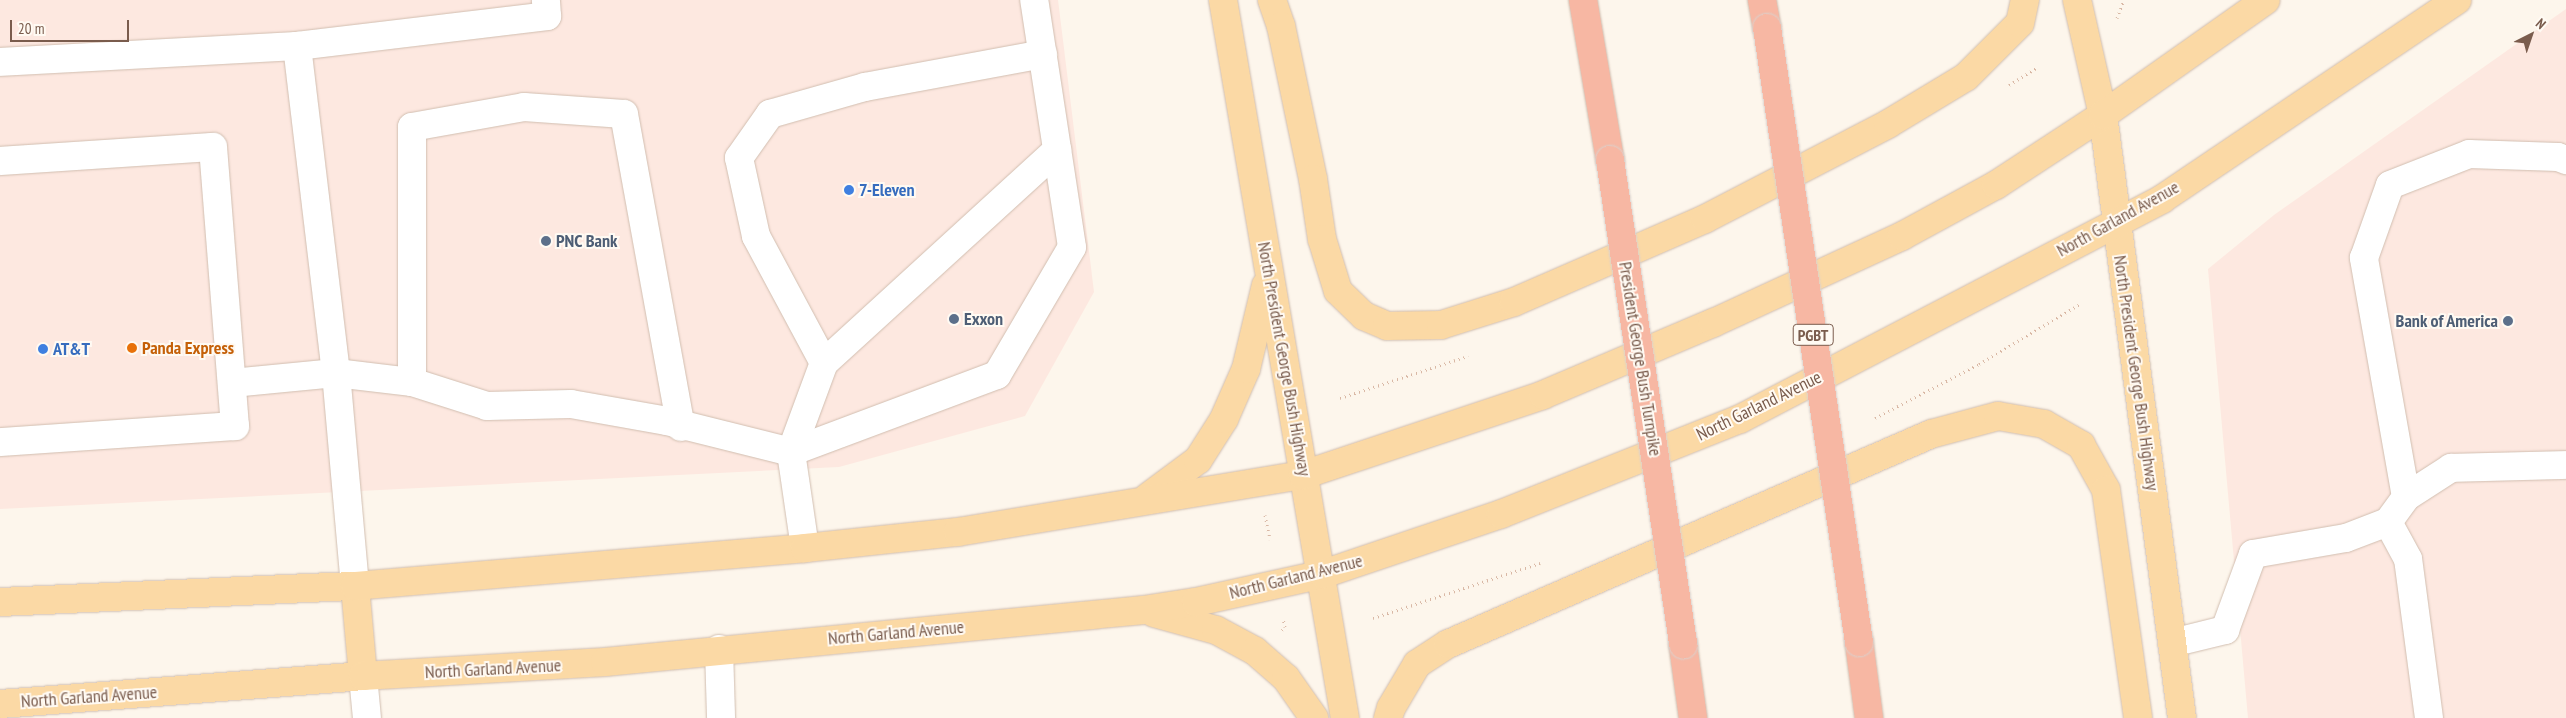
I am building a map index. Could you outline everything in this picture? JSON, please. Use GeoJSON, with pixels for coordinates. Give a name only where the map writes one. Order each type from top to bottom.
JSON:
{"type":"FeatureCollection","features":[{"type":"Feature","properties":{"kind":"highway","name":"President George Bush Turnpike"},"geometry":{"type":"LineString","coordinates":[[1583,0],[1610,160],[1693,718]]}},
{"type":"Feature","properties":{"kind":"highway","name":"PGBT"},"geometry":{"type":"LineString","coordinates":[[1762,0],[1869,718]]}},
{"type":"Feature","properties":{"kind":"main road","name":"North President George Bush Highway"},"geometry":{"type":"LineString","coordinates":[[1223,0],[1303,475],[1323,574],[1345,718]]}},
{"type":"Feature","properties":{"kind":"main road"},"geometry":{"type":"LineString","coordinates":[[1272,0],[1281,26],[1313,178],[1322,239],[1338,291],[1364,316],[1388,326],[1441,325],[1514,302],[1705,219],[1888,124],[1966,77],[2020,23],[2025,0]]}},
{"type":"Feature","properties":{"kind":"main road","name":"North President George Bush Highway"},"geometry":{"type":"LineString","coordinates":[[2077,0],[2103,115],[2182,718]]}},
{"type":"Feature","properties":{"kind":"main road"},"geometry":{"type":"LineString","coordinates":[[0,602],[355,586],[805,548],[958,532],[1303,475],[1542,395],[1713,323],[1919,226],[1996,185],[2103,115],[2266,0]]}},
{"type":"Feature","properties":{"kind":"main road","name":"North Garland Avenue"},"geometry":{"type":"LineString","coordinates":[[0,704],[363,676],[605,662],[719,649],[1143,610],[1196,602],[1323,574],[1501,514],[1740,419],[2162,199],[2457,0]]}},
{"type":"Feature","properties":{"kind":"main road"},"geometry":{"type":"LineString","coordinates":[[1145,500],[1198,460],[1224,419],[1246,369],[1269,271]]}},
{"type":"Feature","properties":{"kind":"main road"},"geometry":{"type":"LineString","coordinates":[[1388,718],[1391,708],[1417,664],[1448,644],[1931,434],[1998,416],[2044,424],[2081,445],[2106,490],[2138,718]]}},
{"type":"Feature","properties":{"kind":"main road"},"geometry":{"type":"LineString","coordinates":[[355,586],[363,676]]}},
{"type":"Feature","properties":{"kind":"main road"},"geometry":{"type":"LineString","coordinates":[[1143,610],[1216,630],[1255,651],[1286,678],[1314,718]]}},
{"type":"Feature","properties":{"kind":"lane"},"geometry":{"type":"LineString","coordinates":[[0,62],[297,46],[547,16],[546,0]]}},
{"type":"Feature","properties":{"kind":"lane"},"geometry":{"type":"LineString","coordinates":[[232,383],[336,373],[412,382],[487,406],[571,404],[791,452],[997,375],[1072,247],[1034,0]]}},
{"type":"Feature","properties":{"kind":"lane"},"geometry":{"type":"LineString","coordinates":[[297,46],[336,373],[355,586]]}},
{"type":"Feature","properties":{"kind":"lane"},"geometry":{"type":"LineString","coordinates":[[824,363],[756,236],[739,158],[770,114],[865,87],[1043,54]]}},
{"type":"Feature","properties":{"kind":"lane"},"geometry":{"type":"LineString","coordinates":[[412,382],[412,127],[524,107],[624,114],[681,427]]}},
{"type":"Feature","properties":{"kind":"lane"},"geometry":{"type":"LineString","coordinates":[[0,160],[213,147],[235,426],[0,442]]}},
{"type":"Feature","properties":{"kind":"lane"},"geometry":{"type":"LineString","coordinates":[[805,548],[791,452],[824,363],[1058,150]]}},
{"type":"Feature","properties":{"kind":"lane"},"geometry":{"type":"LineString","coordinates":[[2406,498],[2364,258],[2390,185],[2469,154],[2558,157],[2566,160]]}},
{"type":"Feature","properties":{"kind":"lane"},"geometry":{"type":"LineString","coordinates":[[2172,643],[2225,630],[2253,554],[2346,538],[2388,522],[2406,498],[2451,468],[2566,465]]}},
{"type":"Feature","properties":{"kind":"lane"},"geometry":{"type":"LineString","coordinates":[[2388,522],[2408,559],[2429,718]]}},
{"type":"Feature","properties":{"kind":"lane"},"geometry":{"type":"LineString","coordinates":[[719,649],[722,718]]}},
{"type":"Feature","properties":{"kind":"lane"},"geometry":{"type":"LineString","coordinates":[[363,676],[367,718]]}},
{"type":"Feature","properties":{"kind":"path"},"geometry":{"type":"LineString","coordinates":[[2117,19],[2124,0]]}},
{"type":"Feature","properties":{"kind":"path"},"geometry":{"type":"LineString","coordinates":[[1867,422],[1980,364],[2080,304]]}},
{"type":"Feature","properties":{"kind":"path"},"geometry":{"type":"LineString","coordinates":[[1263,508],[1270,539]]}},
{"type":"Feature","properties":{"kind":"path"},"geometry":{"type":"LineString","coordinates":[[1373,618],[1550,560]]}},
{"type":"Feature","properties":{"kind":"shaded area"},"geometry":{"type":"Polygon","coordinates":[[[0,0],[1058,0],[1094,292],[1025,416],[839,467],[0,509],[0,0]]]}},
{"type":"Feature","properties":{"kind":"shaded area"},"geometry":{"type":"Polygon","coordinates":[[[2566,9],[2566,718],[2248,718],[2208,269],[2274,215],[2566,9]]]}},
{"type":"Feature","properties":{"kind":"place","name":"7-Eleven"},"geometry":{"type":"Point","coordinates":[849,190]}},
{"type":"Feature","properties":{"kind":"place","name":"PNC Bank"},"geometry":{"type":"Point","coordinates":[546,241]}},
{"type":"Feature","properties":{"kind":"place","name":"Exxon"},"geometry":{"type":"Point","coordinates":[954,319]}},
{"type":"Feature","properties":{"kind":"place","name":"Bank of America"},"geometry":{"type":"Point","coordinates":[2508,321]}},
{"type":"Feature","properties":{"kind":"place","name":"Panda Express"},"geometry":{"type":"Point","coordinates":[132,348]}},
{"type":"Feature","properties":{"kind":"place","name":"AT&T"},"geometry":{"type":"Point","coordinates":[43,349]}}]}
